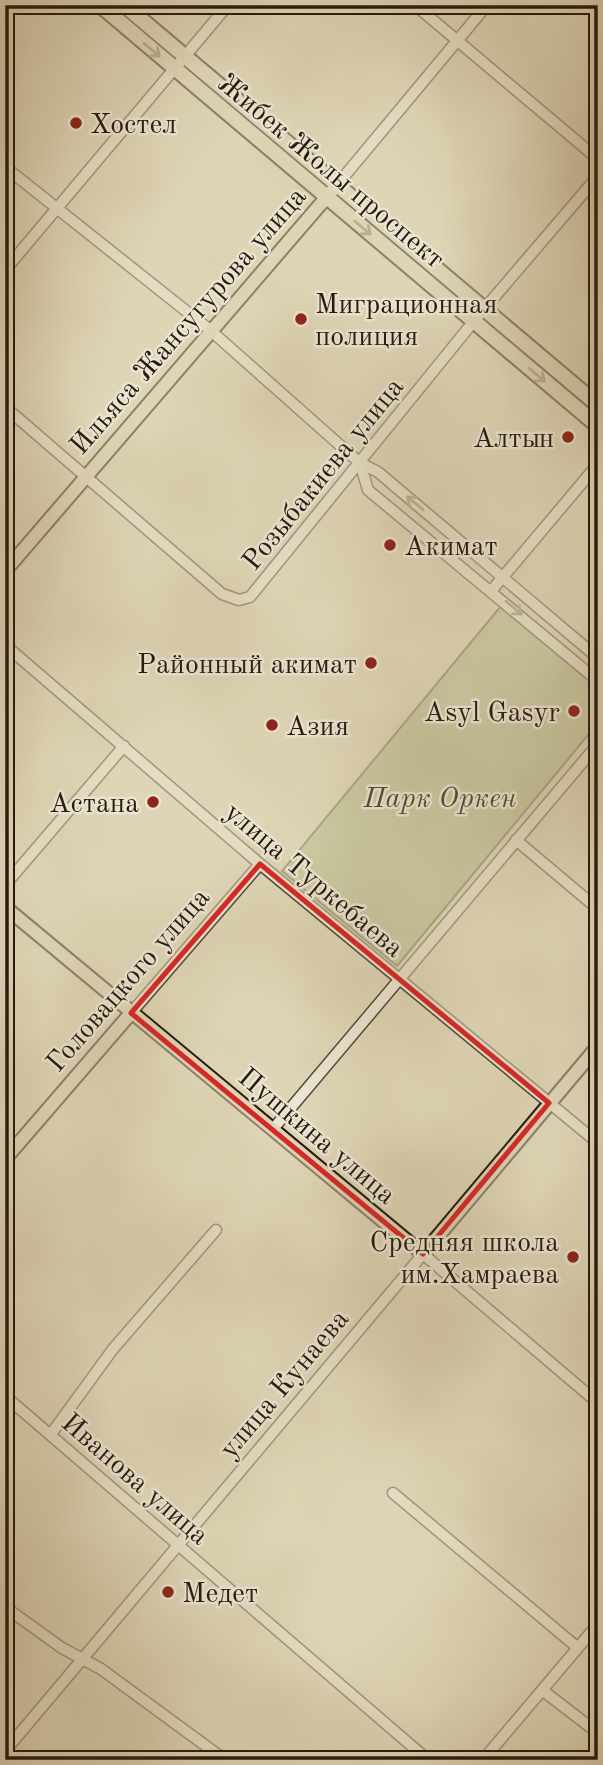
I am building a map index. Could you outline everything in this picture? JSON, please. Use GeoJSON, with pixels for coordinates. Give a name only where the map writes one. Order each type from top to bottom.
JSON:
{"type":"FeatureCollection","features":[{"type":"Feature","properties":{"kind":"highway","name":"Жибек Жолы проспект"},"geometry":{"type":"LineString","coordinates":[[100,5],[598,426]]}},
{"type":"Feature","properties":{"kind":"highway","name":"Жибек Жолы проспект"},"geometry":{"type":"LineString","coordinates":[[124,5],[598,405]]}},
{"type":"Feature","properties":{"kind":"main road","name":"Ильяса Жансугурова улица"},"geometry":{"type":"LineString","coordinates":[[5,571],[337,185]]}},
{"type":"Feature","properties":{"kind":"main road","name":"Пушкина улица"},"geometry":{"type":"LineString","coordinates":[[5,906],[424,1254]]}},
{"type":"Feature","properties":{"kind":"main road","name":"Головацкого улица"},"geometry":{"type":"LineString","coordinates":[[5,1159],[131,1013]]}},
{"type":"Feature","properties":{"kind":"main road","name":"улица Кунаева"},"geometry":{"type":"LineString","coordinates":[[424,1254],[598,1046]]}},
{"type":"Feature","properties":{"kind":"street"},"geometry":{"type":"LineString","coordinates":[[5,270],[173,67],[228,5]]}},
{"type":"Feature","properties":{"kind":"street"},"geometry":{"type":"LineString","coordinates":[[415,5],[598,159]]}},
{"type":"Feature","properties":{"kind":"street","name":"Ильяса Жансугурова улица"},"geometry":{"type":"LineString","coordinates":[[337,185],[487,5]]}},
{"type":"Feature","properties":{"kind":"street"},"geometry":{"type":"LineString","coordinates":[[5,167],[210,330],[360,463],[378,472],[598,658]]}},
{"type":"Feature","properties":{"kind":"street","name":"Розыбакиева улица"},"geometry":{"type":"LineString","coordinates":[[84,476],[222,594],[239,600],[250,597],[474,321],[598,176]]}},
{"type":"Feature","properties":{"kind":"street"},"geometry":{"type":"LineString","coordinates":[[5,407],[84,476]]}},
{"type":"Feature","properties":{"kind":"street"},"geometry":{"type":"LineString","coordinates":[[360,463],[368,490],[492,590],[598,681]]}},
{"type":"Feature","properties":{"kind":"street"},"geometry":{"type":"LineString","coordinates":[[492,590],[598,464]]}},
{"type":"Feature","properties":{"kind":"street","name":"улица Туркебаева"},"geometry":{"type":"LineString","coordinates":[[5,645],[260,864],[598,1143]]}},
{"type":"Feature","properties":{"kind":"street"},"geometry":{"type":"LineString","coordinates":[[273,1129],[598,744]]}},
{"type":"Feature","properties":{"kind":"street"},"geometry":{"type":"LineString","coordinates":[[5,885],[124,746]]}},
{"type":"Feature","properties":{"kind":"street"},"geometry":{"type":"LineString","coordinates":[[516,840],[598,909]]}},
{"type":"Feature","properties":{"kind":"street","name":"Головацкого улица"},"geometry":{"type":"LineString","coordinates":[[131,1013],[260,864]]}},
{"type":"Feature","properties":{"kind":"street"},"geometry":{"type":"LineString","coordinates":[[51,1434],[113,1349],[216,1230]]}},
{"type":"Feature","properties":{"kind":"street","name":"Пушкина улица"},"geometry":{"type":"LineString","coordinates":[[424,1254],[598,1403]]}},
{"type":"Feature","properties":{"kind":"street","name":"улица Кунаева"},"geometry":{"type":"LineString","coordinates":[[5,1751],[424,1254]]}},
{"type":"Feature","properties":{"kind":"street","name":"Иванова улица"},"geometry":{"type":"LineString","coordinates":[[5,1396],[428,1760]]}},
{"type":"Feature","properties":{"kind":"street"},"geometry":{"type":"LineString","coordinates":[[393,1493],[578,1648]]}},
{"type":"Feature","properties":{"kind":"street"},"geometry":{"type":"LineString","coordinates":[[5,1607],[225,1760]]}},
{"type":"Feature","properties":{"kind":"street"},"geometry":{"type":"LineString","coordinates":[[483,1760],[598,1624]]}},
{"type":"Feature","properties":{"kind":"street"},"geometry":{"type":"LineString","coordinates":[[542,1690],[598,1733]]}},
{"type":"Feature","properties":{"kind":"highlighted area"},"geometry":{"type":"Polygon","coordinates":[[[260,864],[549,1103],[423,1254],[131,1013],[260,864]]]}},
{"type":"Feature","properties":{"kind":"green space","name":"Парк Оркен"},"geometry":{"type":"Polygon","coordinates":[[[501,606],[598,686],[598,723],[397,966],[282,871],[501,606]]]}},
{"type":"Feature","properties":{"kind":"place","name":"Хостел"},"geometry":{"type":"Point","coordinates":[76,123]}},
{"type":"Feature","properties":{"kind":"place","name":"Миграционная полиция"},"geometry":{"type":"Point","coordinates":[301,319]}},
{"type":"Feature","properties":{"kind":"place","name":"Алтын"},"geometry":{"type":"Point","coordinates":[568,437]}},
{"type":"Feature","properties":{"kind":"place","name":"Акимат"},"geometry":{"type":"Point","coordinates":[390,545]}},
{"type":"Feature","properties":{"kind":"place","name":"Районный акимат"},"geometry":{"type":"Point","coordinates":[371,663]}},
{"type":"Feature","properties":{"kind":"place","name":"Asyl Gasyr"},"geometry":{"type":"Point","coordinates":[574,711]}},
{"type":"Feature","properties":{"kind":"place","name":"Азия"},"geometry":{"type":"Point","coordinates":[272,725]}},
{"type":"Feature","properties":{"kind":"place","name":"Астана"},"geometry":{"type":"Point","coordinates":[153,802]}},
{"type":"Feature","properties":{"kind":"place","name":"Средняя школа им.Хамраева"},"geometry":{"type":"Point","coordinates":[573,1257]}},
{"type":"Feature","properties":{"kind":"place","name":"Медет"},"geometry":{"type":"Point","coordinates":[168,1592]}}]}
